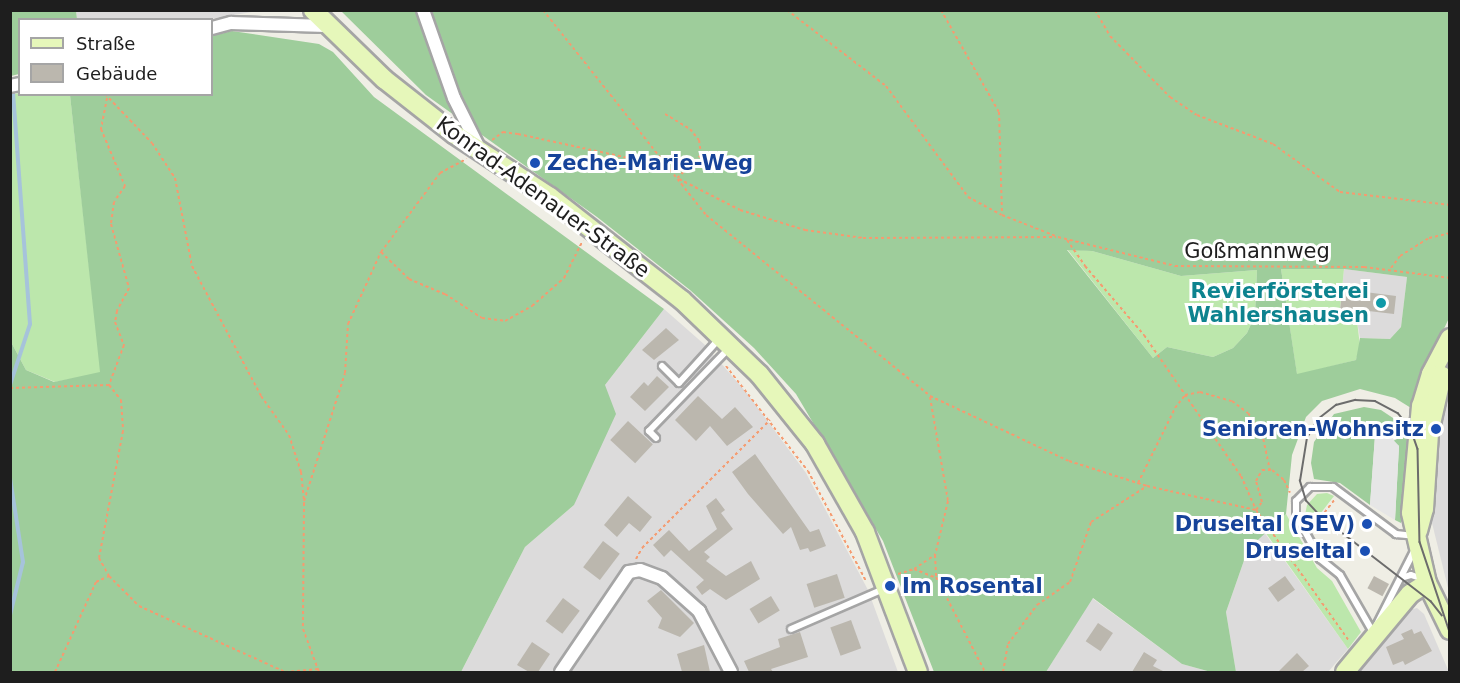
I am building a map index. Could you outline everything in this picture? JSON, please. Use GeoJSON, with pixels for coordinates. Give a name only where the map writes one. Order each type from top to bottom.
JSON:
{"type":"FeatureCollection","features":[{"type":"Feature","properties":{"kind":"main road","name":"Konrad-Adenauer-Straße"},"geometry":{"type":"LineString","coordinates":[[313,10],[326,26],[384,79],[474,155],[550,197],[682,300],[723,347],[759,374],[815,444],[865,532],[881,586],[918,672]]}},
{"type":"Feature","properties":{"kind":"main road"},"geometry":{"type":"LineString","coordinates":[[1449,338],[1427,384],[1417,426],[1411,513],[1427,583],[1449,630]]}},
{"type":"Feature","properties":{"kind":"main road"},"geometry":{"type":"LineString","coordinates":[[1417,540],[1424,509],[1429,433],[1449,349]]}},
{"type":"Feature","properties":{"kind":"main road"},"geometry":{"type":"LineString","coordinates":[[1345,672],[1410,594],[1427,583]]}},
{"type":"Feature","properties":{"kind":"street"},"geometry":{"type":"LineString","coordinates":[[423,10],[474,155]]}},
{"type":"Feature","properties":{"kind":"street"},"geometry":{"type":"LineString","coordinates":[[213,28],[231,23],[326,26]]}},
{"type":"Feature","properties":{"kind":"street"},"geometry":{"type":"LineString","coordinates":[[561,672],[629,572],[640,570],[662,578],[699,612],[731,672]]}},
{"type":"Feature","properties":{"kind":"lane"},"geometry":{"type":"LineString","coordinates":[[662,366],[679,383],[723,347]]}},
{"type":"Feature","properties":{"kind":"lane"},"geometry":{"type":"LineString","coordinates":[[656,438],[649,431],[723,347]]}},
{"type":"Feature","properties":{"kind":"lane"},"geometry":{"type":"LineString","coordinates":[[1323,485],[1340,492],[1396,534],[1417,540],[1401,579],[1377,616],[1376,637],[1340,575],[1320,559],[1296,515],[1296,501],[1310,487],[1323,485]]}},
{"type":"Feature","properties":{"kind":"lane"},"geometry":{"type":"LineString","coordinates":[[1401,579],[1415,576],[1427,583]]}},
{"type":"Feature","properties":{"kind":"lane"},"geometry":{"type":"LineString","coordinates":[[791,629],[881,586]]}},
{"type":"Feature","properties":{"kind":"path"},"geometry":{"type":"LineString","coordinates":[[543,10],[706,215],[930,396],[1070,461],[1147,486],[1256,510]]}},
{"type":"Feature","properties":{"kind":"path","name":"Goßmannweg"},"geometry":{"type":"LineString","coordinates":[[787,10],[886,86],[968,198],[1002,215],[1067,240],[1175,266],[1288,264],[1391,268],[1449,278]]}},
{"type":"Feature","properties":{"kind":"path"},"geometry":{"type":"LineString","coordinates":[[941,10],[999,112],[1002,215]]}},
{"type":"Feature","properties":{"kind":"path"},"geometry":{"type":"LineString","coordinates":[[1095,10],[1110,36],[1170,97],[1197,115],[1273,144],[1340,192],[1449,205]]}},
{"type":"Feature","properties":{"kind":"path"},"geometry":{"type":"LineString","coordinates":[[106,96],[101,129],[125,186],[114,202],[111,224],[129,288],[117,311],[115,322],[124,345],[109,385]]}},
{"type":"Feature","properties":{"kind":"path"},"geometry":{"type":"LineString","coordinates":[[106,96],[152,143],[175,178],[192,266],[261,396],[289,435],[301,471],[304,503],[303,629],[319,670],[285,672],[139,606],[109,576],[99,558],[123,431],[121,400],[109,385]]}},
{"type":"Feature","properties":{"kind":"path"},"geometry":{"type":"LineString","coordinates":[[665,114],[690,129],[699,140],[701,155],[677,178]]}},
{"type":"Feature","properties":{"kind":"path"},"geometry":{"type":"LineString","coordinates":[[304,503],[345,373],[348,324],[381,252],[440,173],[474,155],[503,132],[666,166]]}},
{"type":"Feature","properties":{"kind":"path"},"geometry":{"type":"LineString","coordinates":[[459,151],[474,155]]}},
{"type":"Feature","properties":{"kind":"path"},"geometry":{"type":"LineString","coordinates":[[677,178],[740,210],[805,230],[864,238],[1058,237]]}},
{"type":"Feature","properties":{"kind":"path"},"geometry":{"type":"LineString","coordinates":[[574,232],[592,246]]}},
{"type":"Feature","properties":{"kind":"path"},"geometry":{"type":"LineString","coordinates":[[1391,268],[1400,256],[1429,238],[1449,233]]}},
{"type":"Feature","properties":{"kind":"path"},"geometry":{"type":"LineString","coordinates":[[381,252],[409,279],[445,294],[482,318],[505,321],[532,306],[564,278],[583,239]]}},
{"type":"Feature","properties":{"kind":"path"},"geometry":{"type":"LineString","coordinates":[[1067,240],[1144,335],[1241,476],[1256,510],[1360,656]]}},
{"type":"Feature","properties":{"kind":"path"},"geometry":{"type":"LineString","coordinates":[[723,347],[770,420],[827,501],[881,586],[914,570],[935,555]]}},
{"type":"Feature","properties":{"kind":"path"},"geometry":{"type":"LineString","coordinates":[[10,388],[109,385]]}},
{"type":"Feature","properties":{"kind":"path"},"geometry":{"type":"LineString","coordinates":[[1138,483],[1175,408],[1185,395],[1200,392],[1232,401],[1248,413],[1262,433],[1270,470]]}},
{"type":"Feature","properties":{"kind":"path"},"geometry":{"type":"LineString","coordinates":[[930,396],[935,411],[948,501],[935,555],[936,577],[985,672]]}},
{"type":"Feature","properties":{"kind":"path"},"geometry":{"type":"LineString","coordinates":[[629,572],[642,548],[770,420]]}},
{"type":"Feature","properties":{"kind":"path"},"geometry":{"type":"LineString","coordinates":[[1256,510],[1262,502],[1256,481],[1262,470],[1270,470],[1284,480],[1289,491]]}},
{"type":"Feature","properties":{"kind":"path"},"geometry":{"type":"LineString","coordinates":[[1003,672],[1008,644],[1037,604],[1070,582],[1091,522],[1147,486]]}},
{"type":"Feature","properties":{"kind":"path"},"geometry":{"type":"LineString","coordinates":[[1296,515],[1317,520],[1340,492]]}},
{"type":"Feature","properties":{"kind":"path"},"geometry":{"type":"LineString","coordinates":[[914,570],[936,577]]}},
{"type":"Feature","properties":{"kind":"path"},"geometry":{"type":"LineString","coordinates":[[55,672],[96,582],[109,576]]}},
{"type":"Feature","properties":{"kind":"shaded area"},"geometry":{"type":"Polygon","coordinates":[[[76,11],[257,11],[213,19],[77,18],[76,11]]]}},
{"type":"Feature","properties":{"kind":"shaded area"},"geometry":{"type":"Polygon","coordinates":[[[1344,269],[1407,277],[1401,327],[1390,339],[1360,338],[1357,321],[1339,320],[1344,269]]]}},
{"type":"Feature","properties":{"kind":"shaded area"},"geometry":{"type":"Polygon","coordinates":[[[664,309],[705,345],[746,392],[806,473],[868,590],[898,672],[461,672],[525,547],[574,505],[605,385],[664,309]]]}},
{"type":"Feature","properties":{"kind":"shaded area"},"geometry":{"type":"Polygon","coordinates":[[[1448,387],[1450,387],[1449,592],[1432,523],[1433,476],[1448,387]]]}},
{"type":"Feature","properties":{"kind":"shaded area"},"geometry":{"type":"Polygon","coordinates":[[[1386,432],[1399,446],[1395,520],[1370,505],[1375,436],[1386,432]]]}},
{"type":"Feature","properties":{"kind":"shaded area"},"geometry":{"type":"Polygon","coordinates":[[[1264,532],[1348,649],[1328,672],[1236,672],[1226,612],[1248,549],[1264,532]]]}},
{"type":"Feature","properties":{"kind":"shaded area"},"geometry":{"type":"Polygon","coordinates":[[[1092,598],[1182,664],[1211,672],[1046,672],[1092,598]]]}},
{"type":"Feature","properties":{"kind":"shaded area"},"geometry":{"type":"Polygon","coordinates":[[[1417,608],[1424,614],[1449,672],[1359,672],[1409,610],[1417,608]]]}},
{"type":"Feature","properties":{"kind":"green space"},"geometry":{"type":"Polygon","coordinates":[[[10,11],[76,11],[77,18],[18,18],[18,74],[11,76],[10,11]]]}},
{"type":"Feature","properties":{"kind":"green space"},"geometry":{"type":"Polygon","coordinates":[[[341,11],[1449,11],[1449,318],[1417,387],[1411,408],[1395,398],[1360,389],[1322,401],[1306,417],[1292,455],[1286,514],[1248,549],[1226,612],[1236,672],[1211,672],[1182,664],[1093,598],[1046,672],[934,672],[883,541],[796,394],[754,348],[690,290],[597,217],[426,95],[341,11]],[[1067,250],[1153,358],[1167,347],[1213,357],[1233,348],[1247,333],[1255,315],[1257,270],[1181,276],[1092,251],[1067,250]],[[1281,269],[1297,374],[1356,360],[1360,338],[1390,339],[1401,327],[1407,277],[1344,269],[1281,269]]]}},
{"type":"Feature","properties":{"kind":"green space"},"geometry":{"type":"Polygon","coordinates":[[[232,31],[319,44],[333,52],[374,97],[664,309],[605,385],[616,414],[574,505],[525,547],[461,672],[11,672],[11,342],[26,370],[54,382],[100,372],[70,96],[213,96],[213,36],[232,31]]]}},
{"type":"Feature","properties":{"kind":"green space"},"geometry":{"type":"Polygon","coordinates":[[[18,93],[18,96],[70,96],[101,373],[55,382],[26,370],[11,342],[10,95],[18,93]]]}},
{"type":"Feature","properties":{"kind":"green space"},"geometry":{"type":"Polygon","coordinates":[[[1067,249],[1092,251],[1181,276],[1257,270],[1255,315],[1247,333],[1233,348],[1213,357],[1167,347],[1153,358],[1067,249]]]}},
{"type":"Feature","properties":{"kind":"green space"},"geometry":{"type":"Polygon","coordinates":[[[1281,269],[1344,269],[1339,319],[1357,321],[1360,346],[1356,360],[1297,375],[1281,269]]]}},
{"type":"Feature","properties":{"kind":"green space"},"geometry":{"type":"Polygon","coordinates":[[[1364,407],[1381,410],[1402,424],[1375,436],[1370,505],[1340,483],[1314,479],[1311,463],[1314,442],[1334,414],[1364,407]]]}},
{"type":"Feature","properties":{"kind":"green space"},"geometry":{"type":"Polygon","coordinates":[[[1405,435],[1407,438],[1401,523],[1395,520],[1399,446],[1393,441],[1405,435]]]}},
{"type":"Feature","properties":{"kind":"green space"},"geometry":{"type":"Polygon","coordinates":[[[1327,493],[1334,496],[1317,518],[1305,515],[1307,505],[1317,494],[1327,493]]]}},
{"type":"Feature","properties":{"kind":"green space"},"geometry":{"type":"Polygon","coordinates":[[[1286,514],[1317,568],[1332,581],[1361,632],[1348,649],[1265,532],[1286,514]]]}},
{"type":"Feature","properties":{"kind":"building"},"geometry":{"type":"Polygon","coordinates":[[[1342,289],[1396,296],[1394,314],[1360,310],[1360,314],[1340,312],[1342,289]]]}},
{"type":"Feature","properties":{"kind":"building"},"geometry":{"type":"Polygon","coordinates":[[[666,328],[679,340],[654,360],[642,350],[666,328]]]}},
{"type":"Feature","properties":{"kind":"building"},"geometry":{"type":"Polygon","coordinates":[[[657,376],[669,387],[645,411],[630,397],[644,382],[648,386],[657,376]]]}},
{"type":"Feature","properties":{"kind":"building"},"geometry":{"type":"Polygon","coordinates":[[[698,396],[722,419],[735,407],[753,427],[727,446],[710,426],[696,441],[675,420],[698,396]]]}},
{"type":"Feature","properties":{"kind":"building"},"geometry":{"type":"Polygon","coordinates":[[[628,421],[653,444],[635,463],[610,440],[628,421]]]}},
{"type":"Feature","properties":{"kind":"building"},"geometry":{"type":"Polygon","coordinates":[[[755,454],[810,532],[819,529],[826,546],[810,552],[808,548],[800,550],[791,527],[783,534],[748,494],[732,472],[755,454]]]}},
{"type":"Feature","properties":{"kind":"building"},"geometry":{"type":"Polygon","coordinates":[[[628,496],[652,517],[640,532],[629,523],[617,537],[604,525],[628,496]]]}},
{"type":"Feature","properties":{"kind":"building"},"geometry":{"type":"Polygon","coordinates":[[[716,498],[725,510],[721,513],[733,529],[704,552],[710,557],[706,561],[726,576],[751,561],[760,579],[726,600],[710,589],[702,595],[696,587],[704,580],[671,550],[664,557],[653,545],[669,530],[689,551],[717,529],[706,506],[716,498]]]}},
{"type":"Feature","properties":{"kind":"building"},"geometry":{"type":"Polygon","coordinates":[[[603,541],[620,554],[600,580],[583,567],[603,541]]]}},
{"type":"Feature","properties":{"kind":"building"},"geometry":{"type":"Polygon","coordinates":[[[837,574],[845,598],[814,608],[807,584],[837,574]]]}},
{"type":"Feature","properties":{"kind":"building"},"geometry":{"type":"Polygon","coordinates":[[[1285,576],[1295,590],[1278,602],[1268,588],[1285,576]]]}},
{"type":"Feature","properties":{"kind":"building"},"geometry":{"type":"Polygon","coordinates":[[[1374,576],[1389,584],[1382,596],[1367,588],[1374,576]]]}},
{"type":"Feature","properties":{"kind":"building"},"geometry":{"type":"Polygon","coordinates":[[[661,590],[694,623],[680,637],[658,628],[662,618],[647,601],[661,590]]]}},
{"type":"Feature","properties":{"kind":"building"},"geometry":{"type":"Polygon","coordinates":[[[771,596],[780,611],[758,623],[750,609],[771,596]]]}},
{"type":"Feature","properties":{"kind":"building"},"geometry":{"type":"Polygon","coordinates":[[[563,598],[580,611],[562,634],[546,621],[563,598]]]}},
{"type":"Feature","properties":{"kind":"building"},"geometry":{"type":"Polygon","coordinates":[[[851,620],[861,648],[841,656],[830,628],[851,620]]]}},
{"type":"Feature","properties":{"kind":"building"},"geometry":{"type":"Polygon","coordinates":[[[1098,623],[1113,633],[1101,651],[1086,641],[1098,623]]]}},
{"type":"Feature","properties":{"kind":"building"},"geometry":{"type":"Polygon","coordinates":[[[1412,629],[1414,634],[1421,631],[1432,651],[1405,665],[1403,661],[1393,665],[1386,647],[1404,639],[1401,634],[1412,629]]]}},
{"type":"Feature","properties":{"kind":"building"},"geometry":{"type":"Polygon","coordinates":[[[800,632],[808,657],[771,669],[773,672],[749,672],[744,661],[780,647],[778,639],[800,632]]]}},
{"type":"Feature","properties":{"kind":"building"},"geometry":{"type":"Polygon","coordinates":[[[532,642],[550,654],[538,672],[529,672],[517,665],[532,642]]]}},
{"type":"Feature","properties":{"kind":"building"},"geometry":{"type":"Polygon","coordinates":[[[704,645],[710,672],[682,672],[677,654],[704,645]]]}},
{"type":"Feature","properties":{"kind":"building"},"geometry":{"type":"Polygon","coordinates":[[[1144,652],[1157,660],[1153,666],[1165,672],[1132,672],[1144,652]]]}},
{"type":"Feature","properties":{"kind":"building"},"geometry":{"type":"Polygon","coordinates":[[[1297,653],[1309,666],[1302,672],[1278,672],[1297,653]]]}},
{"type":"Feature","properties":{"kind":"waterway"},"geometry":{"type":"LineString","coordinates":[[10,385],[30,324],[13,93]]}},
{"type":"Feature","properties":{"kind":"waterway"},"geometry":{"type":"LineString","coordinates":[[10,478],[23,562],[10,615]]}},
{"type":"Feature","properties":{"kind":"tram line"},"geometry":{"type":"LineString","coordinates":[[1442,616],[1431,602],[1321,517],[1306,501],[1300,481],[1307,438],[1318,419],[1336,405],[1355,400],[1375,401],[1398,413],[1411,429],[1418,449],[1420,542],[1450,632]]}},
{"type":"Feature","properties":{"kind":"place","name":"Zeche-Marie-Weg"},"geometry":{"type":"Point","coordinates":[535,163]}},
{"type":"Feature","properties":{"kind":"place","name":"Revierförsterei Wahlershausen"},"geometry":{"type":"Point","coordinates":[1381,303]}},
{"type":"Feature","properties":{"kind":"place","name":"Senioren-Wohnsitz"},"geometry":{"type":"Point","coordinates":[1436,429]}},
{"type":"Feature","properties":{"kind":"place","name":"Druseltal (SEV)"},"geometry":{"type":"Point","coordinates":[1367,524]}},
{"type":"Feature","properties":{"kind":"place","name":"Druseltal"},"geometry":{"type":"Point","coordinates":[1365,551]}},
{"type":"Feature","properties":{"kind":"place","name":"Im Rosental"},"geometry":{"type":"Point","coordinates":[890,586]}}]}
